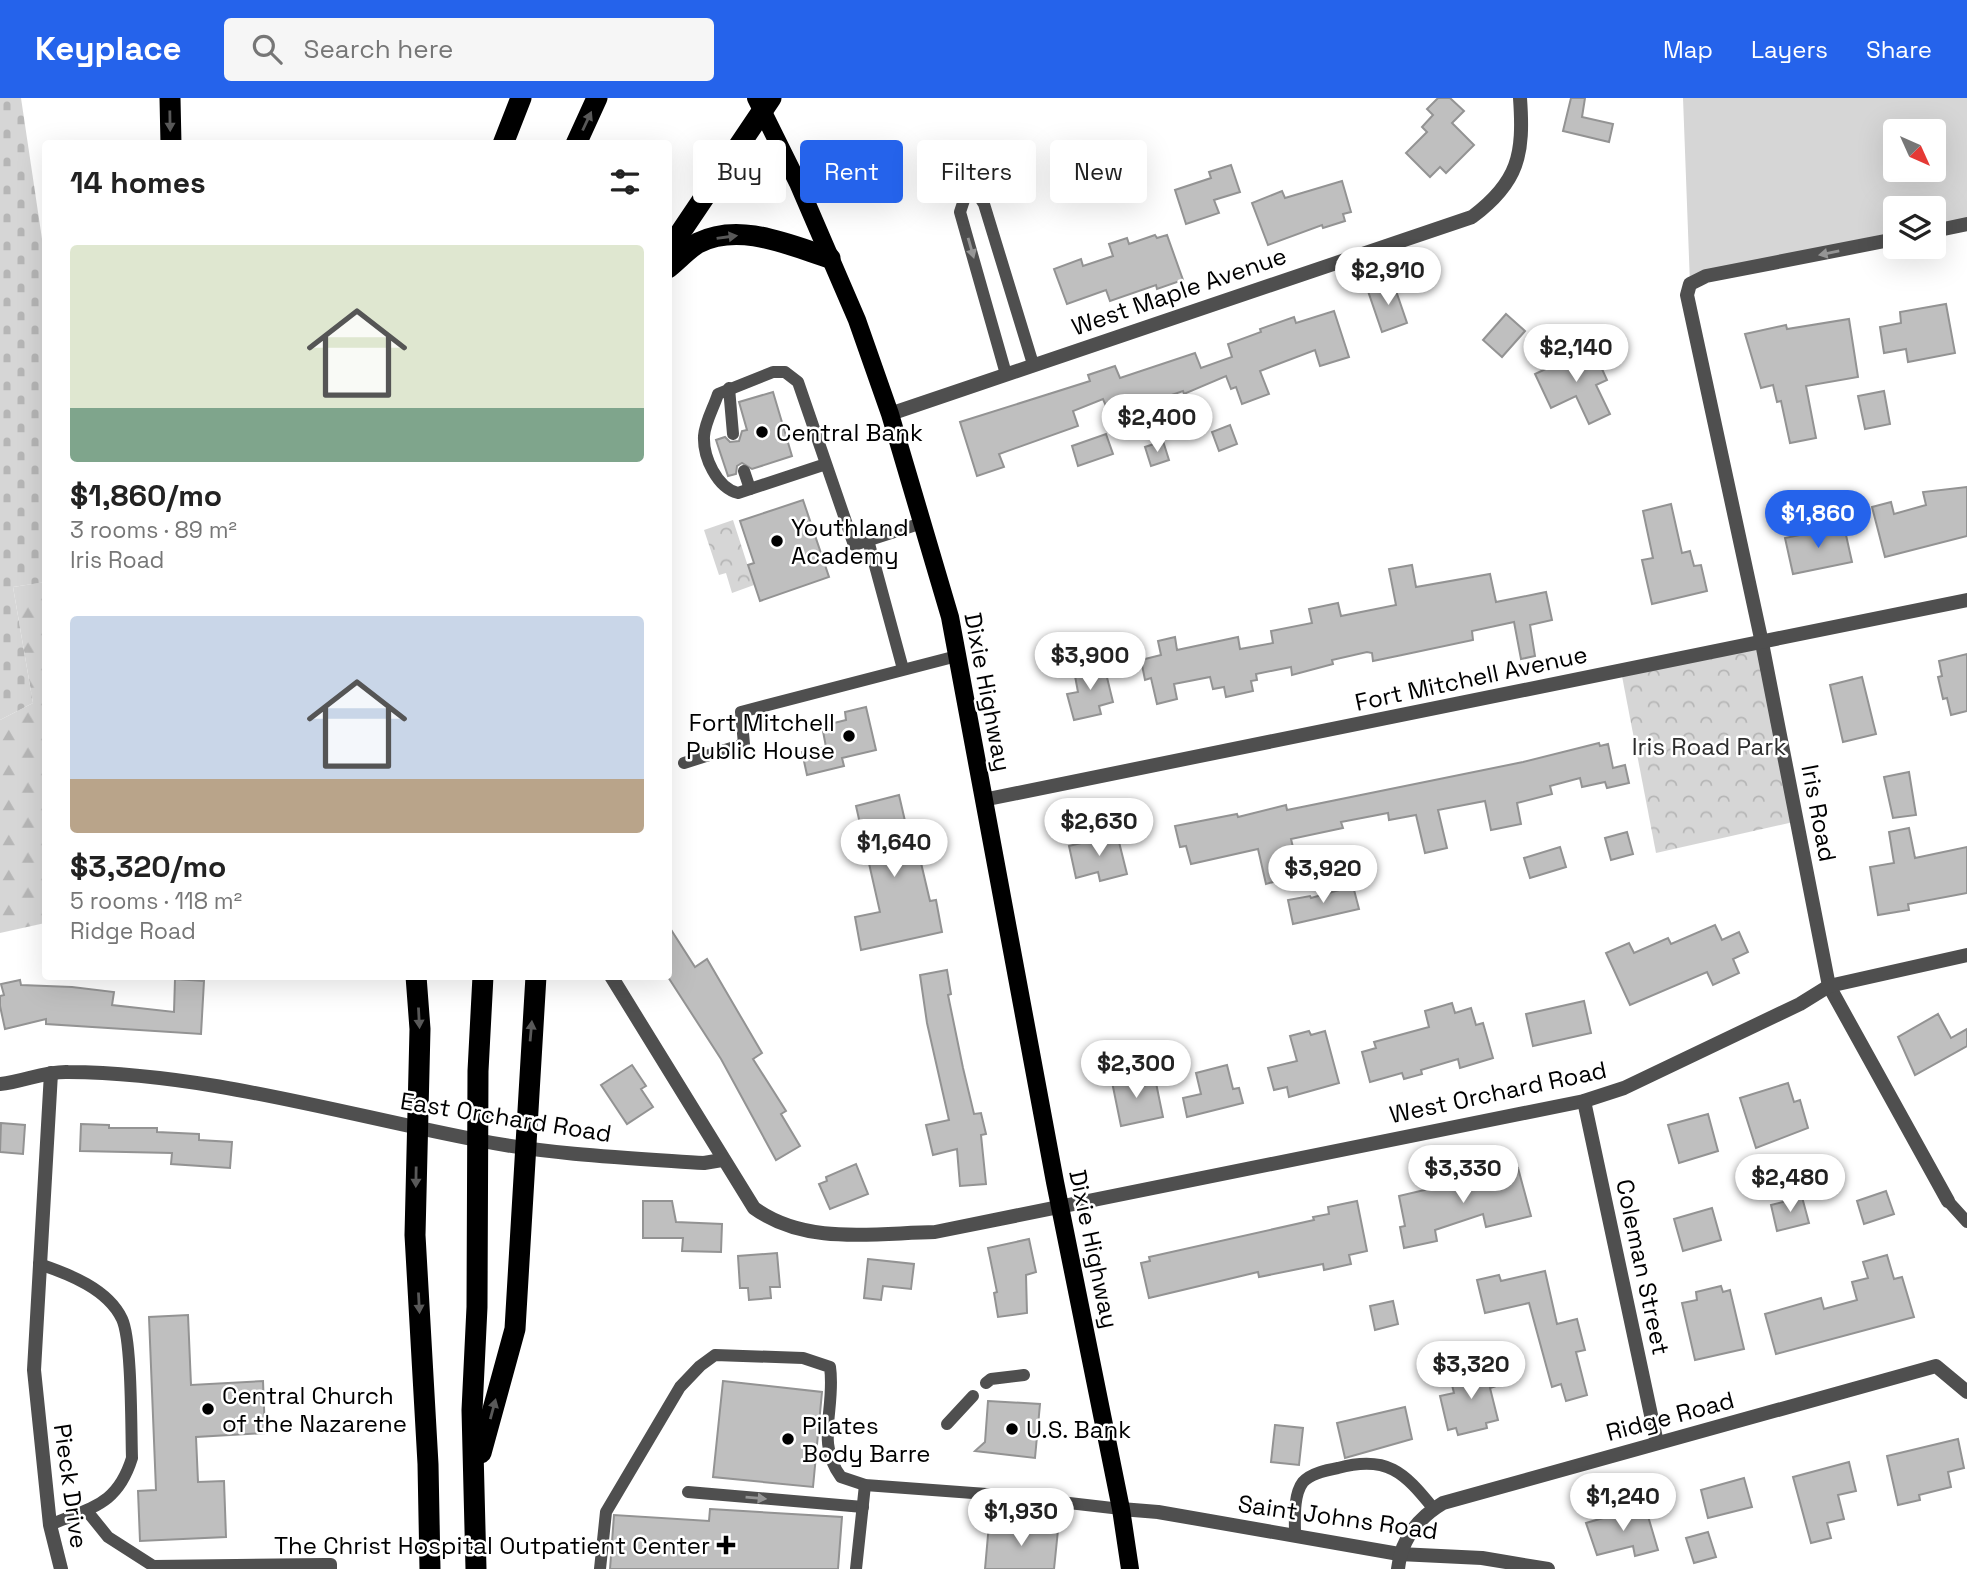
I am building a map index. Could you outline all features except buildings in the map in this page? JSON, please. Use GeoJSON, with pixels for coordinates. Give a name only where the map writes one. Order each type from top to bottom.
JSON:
{"type":"FeatureCollection","features":[{"type":"Feature","properties":{"kind":"highway"},"geometry":{"type":"LineString","coordinates":[[170,98],[171,140]]}},
{"type":"Feature","properties":{"kind":"highway"},"geometry":{"type":"LineString","coordinates":[[505,140],[522,98]]}},
{"type":"Feature","properties":{"kind":"highway"},"geometry":{"type":"LineString","coordinates":[[578,140],[597,98]]}},
{"type":"Feature","properties":{"kind":"highway"},"geometry":{"type":"LineString","coordinates":[[672,245],[763,102]]}},
{"type":"Feature","properties":{"kind":"highway"},"geometry":{"type":"LineString","coordinates":[[672,265],[698,244],[729,234],[771,239],[830,258]]}},
{"type":"Feature","properties":{"kind":"highway"},"geometry":{"type":"LineString","coordinates":[[416,980],[419,1060],[415,1235],[428,1464],[430,1569]]}},
{"type":"Feature","properties":{"kind":"highway"},"geometry":{"type":"LineString","coordinates":[[476,1569],[472,1410],[477,1307],[478,1071],[483,980]]}},
{"type":"Feature","properties":{"kind":"highway"},"geometry":{"type":"LineString","coordinates":[[475,1475],[515,1329],[527,1085],[536,980]]}},
{"type":"Feature","properties":{"kind":"main road","name":"Dixie Highway"},"geometry":{"type":"LineString","coordinates":[[763,102],[857,320],[890,414],[957,656],[1060,1208],[1121,1509],[1130,1569]]}},
{"type":"Feature","properties":{"kind":"street","name":"West Maple Avenue"},"geometry":{"type":"LineString","coordinates":[[890,414],[1472,217],[1494,201],[1513,173],[1523,134],[1520,98]]}},
{"type":"Feature","properties":{"kind":"street"},"geometry":{"type":"LineString","coordinates":[[1946,228],[1967,224]]}},
{"type":"Feature","properties":{"kind":"street","name":"Iris Road"},"geometry":{"type":"LineString","coordinates":[[1883,241],[1706,276],[1690,284],[1687,295],[1762,643],[1829,986],[1948,1201]]}},
{"type":"Feature","properties":{"kind":"street","name":"Fort Mitchell Avenue"},"geometry":{"type":"LineString","coordinates":[[984,800],[1967,600]]}},
{"type":"Feature","properties":{"kind":"street","name":"West Orchard Road"},"geometry":{"type":"LineString","coordinates":[[1060,1208],[1584,1101],[1623,1088],[1800,1004],[1829,986],[1967,955]]}},
{"type":"Feature","properties":{"kind":"street"},"geometry":{"type":"LineString","coordinates":[[613,980],[722,1160],[754,1208],[775,1223],[798,1230],[836,1234],[935,1232],[1060,1208]]}},
{"type":"Feature","properties":{"kind":"street","name":"East Orchard Road"},"geometry":{"type":"LineString","coordinates":[[0,1084],[66,1072],[146,1078],[232,1090],[480,1140],[572,1155],[704,1163],[722,1160]]}},
{"type":"Feature","properties":{"kind":"street","name":"Pieck Drive"},"geometry":{"type":"LineString","coordinates":[[51,1073],[34,1370],[50,1525],[61,1569]]}},
{"type":"Feature","properties":{"kind":"street","name":"Coleman Street"},"geometry":{"type":"LineString","coordinates":[[1584,1101],[1657,1443]]}},
{"type":"Feature","properties":{"kind":"street","name":"Ridge Road"},"geometry":{"type":"LineString","coordinates":[[1399,1554],[1414,1527],[1433,1508],[1443,1503],[1936,1366],[1967,1392]]}},
{"type":"Feature","properties":{"kind":"street","name":"Saint Johns Road"},"geometry":{"type":"LineString","coordinates":[[1121,1509],[1399,1554],[1482,1558],[1548,1569]]}},
{"type":"Feature","properties":{"kind":"street"},"geometry":{"type":"LineString","coordinates":[[1398,1569],[1399,1554]]}},
{"type":"Feature","properties":{"kind":"lane"},"geometry":{"type":"LineString","coordinates":[[1006,373],[960,212],[970,183],[984,204],[1033,364]]}},
{"type":"Feature","properties":{"kind":"lane"},"geometry":{"type":"LineString","coordinates":[[826,464],[738,493],[727,491],[718,482],[704,435],[718,394],[773,372],[785,372],[798,382],[826,464],[853,545],[922,523]]}},
{"type":"Feature","properties":{"kind":"lane"},"geometry":{"type":"LineString","coordinates":[[729,388],[733,434]]}},
{"type":"Feature","properties":{"kind":"lane"},"geometry":{"type":"LineString","coordinates":[[744,471],[750,489]]}},
{"type":"Feature","properties":{"kind":"lane"},"geometry":{"type":"LineString","coordinates":[[868,540],[903,669]]}},
{"type":"Feature","properties":{"kind":"lane"},"geometry":{"type":"LineString","coordinates":[[684,763],[744,744],[741,712],[957,656]]}},
{"type":"Feature","properties":{"kind":"lane"},"geometry":{"type":"LineString","coordinates":[[1948,1201],[1967,1223]]}},
{"type":"Feature","properties":{"kind":"lane"},"geometry":{"type":"LineString","coordinates":[[39,1264],[82,1281],[104,1297],[123,1320],[132,1458],[126,1478],[105,1502],[50,1525]]}},
{"type":"Feature","properties":{"kind":"lane"},"geometry":{"type":"LineString","coordinates":[[600,1569],[606,1512],[680,1387],[715,1355],[803,1358],[830,1367],[833,1388],[827,1454],[841,1477],[865,1485],[1121,1509]]}},
{"type":"Feature","properties":{"kind":"lane"},"geometry":{"type":"LineString","coordinates":[[986,1383],[991,1379],[1024,1375]]}},
{"type":"Feature","properties":{"kind":"lane"},"geometry":{"type":"LineString","coordinates":[[947,1424],[972,1396]]}},
{"type":"Feature","properties":{"kind":"lane"},"geometry":{"type":"LineString","coordinates":[[1294,1535],[1296,1502],[1303,1483],[1318,1473],[1358,1462],[1381,1463],[1401,1473],[1433,1508]]}},
{"type":"Feature","properties":{"kind":"lane"},"geometry":{"type":"LineString","coordinates":[[856,1569],[865,1485]]}},
{"type":"Feature","properties":{"kind":"lane"},"geometry":{"type":"LineString","coordinates":[[688,1492],[863,1507]]}},
{"type":"Feature","properties":{"kind":"lane"},"geometry":{"type":"LineString","coordinates":[[87,1511],[108,1537],[156,1567],[331,1567]]}},
{"type":"Feature","properties":{"kind":"green space"},"geometry":{"type":"Polygon","coordinates":[[[0,98],[21,98],[42,239],[42,583],[13,587],[33,703],[0,720],[0,98]]]}},
{"type":"Feature","properties":{"kind":"green space"},"geometry":{"type":"Polygon","coordinates":[[[1683,98],[1967,98],[1967,224],[1946,228],[1946,196],[1883,196],[1883,242],[1690,284],[1683,98]]]}},
{"type":"Feature","properties":{"kind":"green space"},"geometry":{"type":"Polygon","coordinates":[[[733,520],[754,585],[732,593],[726,573],[719,575],[704,530],[733,520]]]}},
{"type":"Feature","properties":{"kind":"green space"},"geometry":{"type":"Polygon","coordinates":[[[42,582],[42,924],[0,933],[0,720],[33,703],[13,587],[42,582]]]}},
{"type":"Feature","properties":{"kind":"green space","name":"Iris Road Park"},"geometry":{"type":"Polygon","coordinates":[[[1762,643],[1798,821],[1656,853],[1621,671],[1762,643]]]}},
{"type":"Feature","properties":{"kind":"place","name":"Central Bank"},"geometry":{"type":"Point","coordinates":[762,432]}},
{"type":"Feature","properties":{"kind":"place","name":"Youthland Academy"},"geometry":{"type":"Point","coordinates":[777,541]}},
{"type":"Feature","properties":{"kind":"place","name":"Fort Mitchell Public House"},"geometry":{"type":"Point","coordinates":[849,736]}},
{"type":"Feature","properties":{"kind":"place","name":"Central Church of the Nazarene"},"geometry":{"type":"Point","coordinates":[208,1409]}},
{"type":"Feature","properties":{"kind":"place","name":"U.S. Bank"},"geometry":{"type":"Point","coordinates":[1012,1429]}},
{"type":"Feature","properties":{"kind":"place","name":"Pilates Body Barre"},"geometry":{"type":"Point","coordinates":[788,1439]}},
{"type":"Feature","properties":{"kind":"place","name":"The Christ Hospital Outpatient Center"},"geometry":{"type":"Point","coordinates":[726,1545]}}]}
